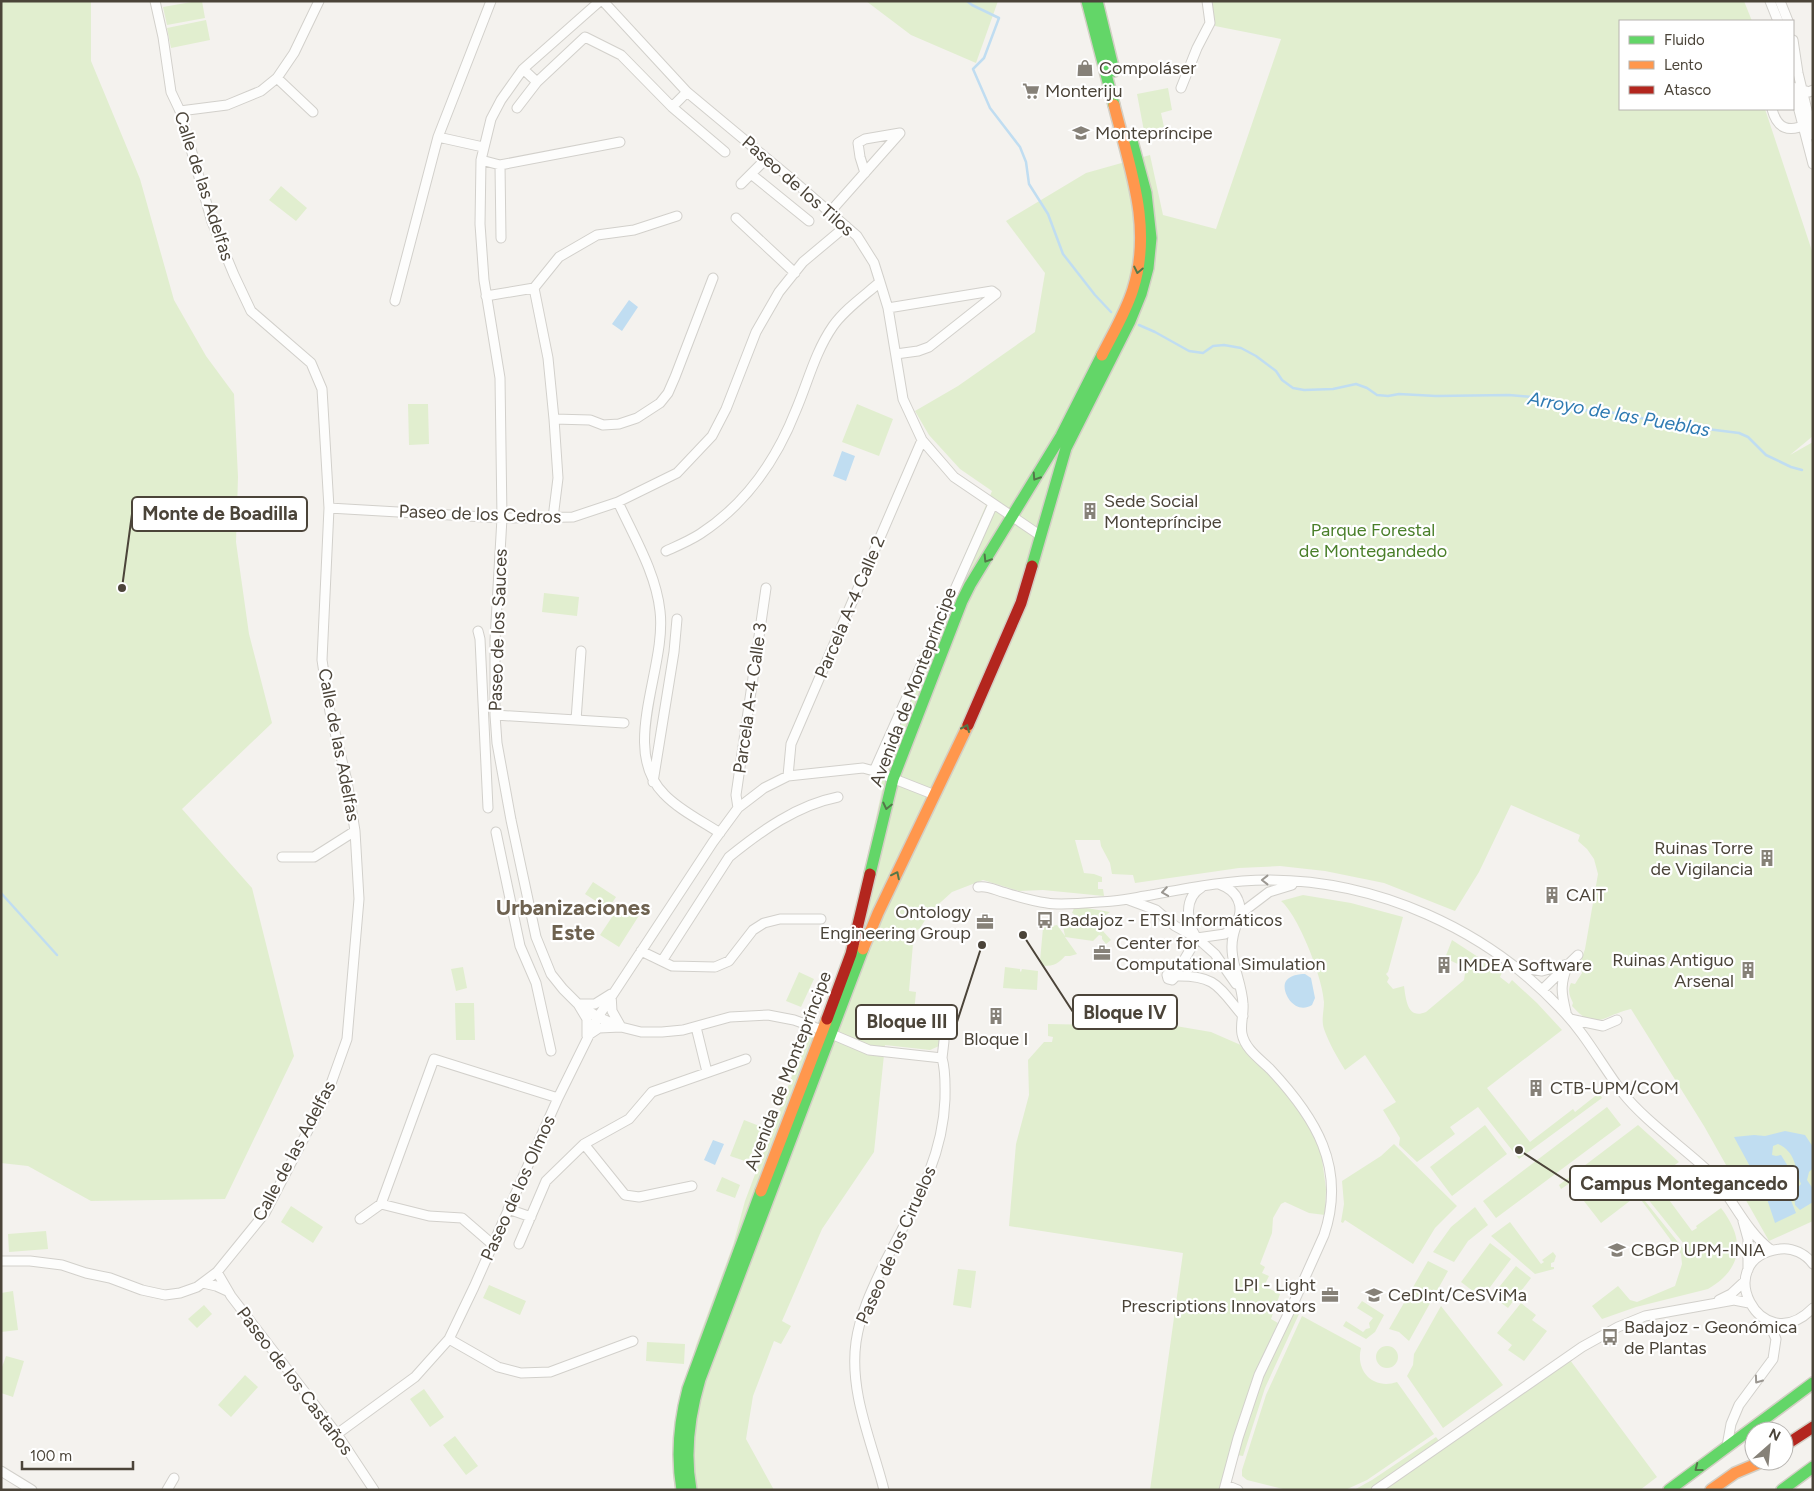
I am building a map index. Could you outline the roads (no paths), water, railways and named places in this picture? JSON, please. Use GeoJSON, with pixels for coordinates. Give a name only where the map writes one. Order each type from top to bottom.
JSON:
{"type":"FeatureCollection","features":[{"type":"Feature","properties":{"kind":"main road","name":"Avenida de Montepríncipe"},"geometry":{"type":"LineString","coordinates":[[691,1490],[687,1461],[688,1426],[697,1388],[827,1032],[851,954],[893,779],[962,601],[1061,436],[1124,312],[1133,290],[1142,246],[1140,215],[1136,192],[1087,1]]}},
{"type":"Feature","properties":{"kind":"main road","name":"Avenida de Montepríncipe"},"geometry":{"type":"LineString","coordinates":[[682,1490],[678,1460],[678,1438],[683,1404],[695,1366],[827,1032],[878,913],[935,795],[1021,603],[1066,448],[1130,321],[1141,294],[1148,268],[1151,238],[1146,193],[1097,1]]}},
{"type":"Feature","properties":{"kind":"main road"},"geometry":{"type":"LineString","coordinates":[[1669,1490],[1813,1383]]}},
{"type":"Feature","properties":{"kind":"main road"},"geometry":{"type":"LineString","coordinates":[[1794,1439],[1813,1427]]}},
{"type":"Feature","properties":{"kind":"main road"},"geometry":{"type":"LineString","coordinates":[[1782,1490],[1813,1467]]}},
{"type":"Feature","properties":{"kind":"main road"},"geometry":{"type":"LineString","coordinates":[[1711,1490],[1744,1469]]}},
{"type":"Feature","properties":{"kind":"main road"},"geometry":{"type":"LineString","coordinates":[[1724,1490],[1748,1471]]}},
{"type":"Feature","properties":{"kind":"street","name":"Calle de las Adelfas"},"geometry":{"type":"LineString","coordinates":[[1,1261],[30,1261],[62,1265],[110,1278],[142,1290],[165,1295],[180,1293],[203,1284],[217,1272],[265,1213],[328,1092],[347,1039],[359,899],[355,831],[347,781],[330,712],[322,660],[329,508],[322,389],[311,364],[251,311],[212,222],[180,111],[172,92],[156,1]]}},
{"type":"Feature","properties":{"kind":"street"},"geometry":{"type":"LineString","coordinates":[[180,111],[227,105],[261,91],[277,78],[294,53],[319,1]]}},
{"type":"Feature","properties":{"kind":"street"},"geometry":{"type":"LineString","coordinates":[[395,301],[438,136],[491,1]]}},
{"type":"Feature","properties":{"kind":"street","name":"Paseo de los Sauces"},"geometry":{"type":"LineString","coordinates":[[602,1],[523,69],[501,100],[491,119],[481,160],[480,224],[486,296],[500,378],[502,518],[495,640],[497,744],[536,937],[551,974],[578,1004],[598,1017],[621,1027],[641,1032],[662,1032],[683,1030],[730,1017],[768,1015],[794,1020],[849,1041],[860,1048],[942,1058]]}},
{"type":"Feature","properties":{"kind":"street","name":"Paseo de los Tilos"},"geometry":{"type":"LineString","coordinates":[[602,1],[687,92],[857,236],[874,263],[888,308],[903,399],[922,440],[954,477],[1041,536]]}},
{"type":"Feature","properties":{"kind":"street"},"geometry":{"type":"LineString","coordinates":[[1181,88],[1197,48],[1210,23],[1207,1]]}},
{"type":"Feature","properties":{"kind":"street"},"geometry":{"type":"LineString","coordinates":[[1770,1],[1778,20]]}},
{"type":"Feature","properties":{"kind":"street"},"geometry":{"type":"LineString","coordinates":[[1780,1],[1788,20]]}},
{"type":"Feature","properties":{"kind":"street"},"geometry":{"type":"LineString","coordinates":[[516,108],[537,82],[586,37],[621,55],[672,107],[725,152]]}},
{"type":"Feature","properties":{"kind":"street"},"geometry":{"type":"LineString","coordinates":[[1794,56],[1796,88],[1813,136]]}},
{"type":"Feature","properties":{"kind":"street"},"geometry":{"type":"LineString","coordinates":[[523,69],[537,82]]}},
{"type":"Feature","properties":{"kind":"street"},"geometry":{"type":"LineString","coordinates":[[277,78],[313,112]]}},
{"type":"Feature","properties":{"kind":"street"},"geometry":{"type":"LineString","coordinates":[[1796,88],[1809,92],[1813,90]]}},
{"type":"Feature","properties":{"kind":"street"},"geometry":{"type":"LineString","coordinates":[[672,107],[687,92]]}},
{"type":"Feature","properties":{"kind":"street"},"geometry":{"type":"LineString","coordinates":[[1772,110],[1780,126],[1791,129],[1808,123]]}},
{"type":"Feature","properties":{"kind":"street"},"geometry":{"type":"LineString","coordinates":[[1808,123],[1813,164]]}},
{"type":"Feature","properties":{"kind":"street"},"geometry":{"type":"LineString","coordinates":[[830,212],[865,173],[894,139],[900,133],[865,139],[858,143],[865,173]]}},
{"type":"Feature","properties":{"kind":"street"},"geometry":{"type":"LineString","coordinates":[[438,136],[483,147]]}},
{"type":"Feature","properties":{"kind":"street"},"geometry":{"type":"LineString","coordinates":[[481,160],[500,165],[620,142]]}},
{"type":"Feature","properties":{"kind":"street"},"geometry":{"type":"LineString","coordinates":[[742,184],[766,158]]}},
{"type":"Feature","properties":{"kind":"street"},"geometry":{"type":"LineString","coordinates":[[500,165],[501,238]]}},
{"type":"Feature","properties":{"kind":"street"},"geometry":{"type":"LineString","coordinates":[[751,174],[808,221]]}},
{"type":"Feature","properties":{"kind":"street"},"geometry":{"type":"LineString","coordinates":[[486,296],[534,288],[559,257],[597,235],[634,230],[677,216]]}},
{"type":"Feature","properties":{"kind":"street"},"geometry":{"type":"LineString","coordinates":[[736,218],[795,273]]}},
{"type":"Feature","properties":{"kind":"street","name":"Paseo de los Cedros"},"geometry":{"type":"LineString","coordinates":[[329,508],[502,518],[573,517],[618,502],[677,473],[712,436],[726,409],[760,325],[779,292],[804,262],[846,226]]}},
{"type":"Feature","properties":{"kind":"street"},"geometry":{"type":"LineString","coordinates":[[554,419],[583,420],[603,425],[619,424],[638,418],[660,403],[668,393],[675,377],[713,278]]}},
{"type":"Feature","properties":{"kind":"street"},"geometry":{"type":"LineString","coordinates":[[666,551],[699,535],[724,517],[763,475],[786,435],[819,349],[834,325],[854,304],[880,282]]}},
{"type":"Feature","properties":{"kind":"street"},"geometry":{"type":"LineString","coordinates":[[534,288],[548,358],[554,419],[558,478],[553,518]]}},
{"type":"Feature","properties":{"kind":"street"},"geometry":{"type":"LineString","coordinates":[[888,308],[992,291],[996,294],[929,347],[918,351],[896,354]]}},
{"type":"Feature","properties":{"kind":"street","name":"Parcela A-4 Calle 2"},"geometry":{"type":"LineString","coordinates":[[788,776],[791,744],[922,440]]}},
{"type":"Feature","properties":{"kind":"street"},"geometry":{"type":"LineString","coordinates":[[618,502],[651,574],[661,613],[659,652],[644,738],[644,753],[647,767],[653,782],[668,798],[720,833]]}},
{"type":"Feature","properties":{"kind":"street"},"geometry":{"type":"LineString","coordinates":[[874,770],[993,504]]}},
{"type":"Feature","properties":{"kind":"street","name":"Parcela A-4 Calle 3"},"geometry":{"type":"LineString","coordinates":[[738,808],[736,795],[766,588]]}},
{"type":"Feature","properties":{"kind":"street"},"geometry":{"type":"LineString","coordinates":[[653,782],[674,652],[677,619]]}},
{"type":"Feature","properties":{"kind":"street"},"geometry":{"type":"LineString","coordinates":[[488,808],[479,635],[495,640]]}},
{"type":"Feature","properties":{"kind":"street"},"geometry":{"type":"LineString","coordinates":[[576,720],[581,652]]}},
{"type":"Feature","properties":{"kind":"street"},"geometry":{"type":"LineString","coordinates":[[495,715],[624,724]]}},
{"type":"Feature","properties":{"kind":"street","name":"Paseo de los Olmos"},"geometry":{"type":"LineString","coordinates":[[337,1434],[415,1377],[449,1340],[558,1098],[598,1017],[738,808],[764,788],[788,776],[863,768],[874,770],[935,795]]}},
{"type":"Feature","properties":{"kind":"street"},"geometry":{"type":"LineString","coordinates":[[485,776],[503,775]]}},
{"type":"Feature","properties":{"kind":"street"},"geometry":{"type":"LineString","coordinates":[[662,961],[729,857],[785,817],[824,799],[838,796]]}},
{"type":"Feature","properties":{"kind":"street"},"geometry":{"type":"LineString","coordinates":[[282,857],[314,857],[355,831]]}},
{"type":"Feature","properties":{"kind":"street"},"geometry":{"type":"LineString","coordinates":[[496,832],[520,946],[536,982],[551,1052]]}},
{"type":"Feature","properties":{"kind":"street"},"geometry":{"type":"LineString","coordinates":[[978,887],[988,887],[1050,904],[1126,900],[1218,884],[1250,880],[1271,880],[1312,884],[1368,894],[1403,905],[1442,921],[1517,967],[1542,990],[1592,1046],[1622,1092],[1709,1172],[1761,1243],[1771,1250]]}},
{"type":"Feature","properties":{"kind":"street"},"geometry":{"type":"LineString","coordinates":[[1218,884],[1230,890],[1238,900],[1240,914],[1232,947],[1242,992],[1242,1034],[1246,1044],[1294,1097],[1309,1117],[1320,1137],[1327,1158],[1332,1200],[1330,1217],[1324,1235],[1252,1393],[1225,1487],[1238,1490]]}},
{"type":"Feature","properties":{"kind":"street"},"geometry":{"type":"LineString","coordinates":[[1240,914],[1269,892],[1294,884],[1312,884]]}},
{"type":"Feature","properties":{"kind":"street"},"geometry":{"type":"LineString","coordinates":[[1197,938],[1192,930],[1188,914],[1190,900],[1198,889],[1204,886]]}},
{"type":"Feature","properties":{"kind":"street"},"geometry":{"type":"LineString","coordinates":[[1126,900],[1156,910],[1175,926],[1197,938],[1215,954],[1242,992]]}},
{"type":"Feature","properties":{"kind":"street"},"geometry":{"type":"LineString","coordinates":[[642,951],[672,966],[715,967],[729,961],[753,930],[764,923],[780,919],[821,919]]}},
{"type":"Feature","properties":{"kind":"street"},"geometry":{"type":"LineString","coordinates":[[1190,920],[1195,928],[1211,936]]}},
{"type":"Feature","properties":{"kind":"street"},"geometry":{"type":"LineString","coordinates":[[1197,938],[1225,934],[1236,925]]}},
{"type":"Feature","properties":{"kind":"street"},"geometry":{"type":"LineString","coordinates":[[1197,938],[1174,974],[1198,976],[1217,985],[1243,1016]]}},
{"type":"Feature","properties":{"kind":"street"},"geometry":{"type":"LineString","coordinates":[[1542,990],[1578,955]]}},
{"type":"Feature","properties":{"kind":"street"},"geometry":{"type":"LineString","coordinates":[[531,968],[544,960]]}},
{"type":"Feature","properties":{"kind":"street"},"geometry":{"type":"LineString","coordinates":[[1517,967],[1542,971],[1568,964]]}},
{"type":"Feature","properties":{"kind":"street"},"geometry":{"type":"LineString","coordinates":[[1568,964],[1562,978],[1561,991],[1568,1017]]}},
{"type":"Feature","properties":{"kind":"street"},"geometry":{"type":"LineString","coordinates":[[578,1004],[595,1004],[612,994]]}},
{"type":"Feature","properties":{"kind":"street"},"geometry":{"type":"LineString","coordinates":[[588,1036],[599,1028],[621,1027],[612,1011],[612,994]]}},
{"type":"Feature","properties":{"kind":"street"},"geometry":{"type":"LineString","coordinates":[[578,1004],[587,1019],[588,1036]]}},
{"type":"Feature","properties":{"kind":"street"},"geometry":{"type":"LineString","coordinates":[[1568,1017],[1587,1024],[1603,1026],[1617,1020]]}},
{"type":"Feature","properties":{"kind":"street"},"geometry":{"type":"LineString","coordinates":[[696,1027],[707,1072]]}},
{"type":"Feature","properties":{"kind":"street"},"geometry":{"type":"LineString","coordinates":[[942,1058],[944,1041]]}},
{"type":"Feature","properties":{"kind":"street","name":"Paseo de los Ciruelos"},"geometry":{"type":"LineString","coordinates":[[884,1490],[857,1389],[856,1343],[864,1307],[919,1198],[935,1158],[944,1114],[946,1078],[942,1058]]}},
{"type":"Feature","properties":{"kind":"street"},"geometry":{"type":"LineString","coordinates":[[360,1219],[381,1204],[434,1059],[558,1098]]}},
{"type":"Feature","properties":{"kind":"street"},"geometry":{"type":"LineString","coordinates":[[519,1244],[546,1181],[584,1144],[629,1119],[652,1092],[746,1059]]}},
{"type":"Feature","properties":{"kind":"street"},"geometry":{"type":"LineString","coordinates":[[584,1144],[625,1195],[639,1197],[692,1186]]}},
{"type":"Feature","properties":{"kind":"street"},"geometry":{"type":"LineString","coordinates":[[381,1204],[429,1216],[462,1218],[492,1244]]}},
{"type":"Feature","properties":{"kind":"street"},"geometry":{"type":"LineString","coordinates":[[508,1209],[531,1218]]}},
{"type":"Feature","properties":{"kind":"street"},"geometry":{"type":"LineString","coordinates":[[1742,1216],[1748,1239],[1748,1271]]}},
{"type":"Feature","properties":{"kind":"street"},"geometry":{"type":"LineString","coordinates":[[1813,1264],[1810,1259],[1798,1251],[1784,1248],[1771,1250],[1761,1254],[1753,1262],[1745,1281],[1749,1303],[1757,1314],[1768,1321],[1792,1322],[1803,1317],[1813,1309]]}},
{"type":"Feature","properties":{"kind":"street","name":"Paseo de los Castaños"},"geometry":{"type":"LineString","coordinates":[[217,1272],[227,1291],[337,1434],[374,1490]]}},
{"type":"Feature","properties":{"kind":"street"},"geometry":{"type":"LineString","coordinates":[[1712,1303],[1731,1294],[1745,1281]]}},
{"type":"Feature","properties":{"kind":"street"},"geometry":{"type":"LineString","coordinates":[[203,1284],[216,1286],[227,1291]]}},
{"type":"Feature","properties":{"kind":"street"},"geometry":{"type":"LineString","coordinates":[[1376,1490],[1582,1347],[1607,1332],[1646,1316],[1734,1300],[1749,1303]]}},
{"type":"Feature","properties":{"kind":"street"},"geometry":{"type":"LineString","coordinates":[[1727,1446],[1731,1424],[1739,1405],[1773,1359],[1776,1339],[1768,1321]]}},
{"type":"Feature","properties":{"kind":"street"},"geometry":{"type":"LineString","coordinates":[[449,1340],[498,1366],[521,1373],[550,1372],[633,1341]]}},
{"type":"Feature","properties":{"kind":"street"},"geometry":{"type":"LineString","coordinates":[[1,1472],[32,1490]]}},
{"type":"Feature","properties":{"kind":"street"},"geometry":{"type":"LineString","coordinates":[[167,1490],[174,1478]]}},
{"type":"Feature","properties":{"kind":"water"},"geometry":{"type":"Polygon","coordinates":[[[629,300],[638,307],[622,331],[612,324],[629,300]]]}},
{"type":"Feature","properties":{"kind":"water"},"geometry":{"type":"Polygon","coordinates":[[[842,451],[855,456],[846,481],[833,476],[842,451]]]}},
{"type":"Feature","properties":{"kind":"water"},"geometry":{"type":"Polygon","coordinates":[[[1305,974],[1311,978],[1315,998],[1312,1005],[1300,1007],[1294,1005],[1290,1000],[1285,990],[1285,985],[1290,977],[1305,974]]]}},
{"type":"Feature","properties":{"kind":"water"},"geometry":{"type":"Polygon","coordinates":[[[1785,1131],[1805,1135],[1813,1147],[1813,1168],[1809,1172],[1807,1180],[1813,1189],[1813,1202],[1800,1210],[1795,1205],[1794,1192],[1801,1184],[1794,1161],[1784,1147],[1778,1144],[1773,1146],[1772,1155],[1781,1155],[1789,1168],[1790,1198],[1796,1213],[1775,1223],[1766,1196],[1734,1137],[1765,1136],[1785,1131]]]}},
{"type":"Feature","properties":{"kind":"water"},"geometry":{"type":"Polygon","coordinates":[[[713,1140],[724,1144],[715,1165],[704,1160],[713,1140]]]}},
{"type":"Feature","properties":{"kind":"waterway","name":"Arroyo de las Pueblas"},"geometry":{"type":"LineString","coordinates":[[967,1],[999,18],[984,58],[973,69],[990,108],[1020,147],[1026,162],[1029,184],[1048,214],[1063,254],[1111,312]]}},
{"type":"Feature","properties":{"kind":"waterway","name":"Arroyo de las Pueblas"},"geometry":{"type":"LineString","coordinates":[[1139,325],[1189,351],[1203,353],[1213,346],[1224,345],[1241,348],[1256,356],[1276,371],[1282,380],[1293,388],[1304,390],[1333,389],[1356,384],[1367,388],[1377,395],[1388,396],[1399,394],[1532,397],[1571,409],[1609,412],[1683,426],[1739,433],[1748,437],[1766,455],[1802,470]]}},
{"type":"Feature","properties":{"kind":"waterway"},"geometry":{"type":"LineString","coordinates":[[1,893],[57,955]]}},
{"type":"Feature","properties":{"kind":"place","name":"Compoláser"},"geometry":{"type":"Point","coordinates":[1085,68]}},
{"type":"Feature","properties":{"kind":"place","name":"Monteriju"},"geometry":{"type":"Point","coordinates":[1031,91]}},
{"type":"Feature","properties":{"kind":"place","name":"Montepríncipe"},"geometry":{"type":"Point","coordinates":[1081,133]}},
{"type":"Feature","properties":{"kind":"place","name":"Sede Social Montepríncipe"},"geometry":{"type":"Point","coordinates":[1090,511]}},
{"type":"Feature","properties":{"kind":"place","name":"Monte de Boadilla"},"geometry":{"type":"Point","coordinates":[122,588]}},
{"type":"Feature","properties":{"kind":"place","name":"Ruinas Torre de Vigilancia"},"geometry":{"type":"Point","coordinates":[1767,858]}},
{"type":"Feature","properties":{"kind":"place","name":"CAIT"},"geometry":{"type":"Point","coordinates":[1552,895]}},
{"type":"Feature","properties":{"kind":"place","name":"Badajoz - ETSI Informáticos"},"geometry":{"type":"Point","coordinates":[1045,920]}},
{"type":"Feature","properties":{"kind":"place","name":"Ontology Engineering Group"},"geometry":{"type":"Point","coordinates":[985,922]}},
{"type":"Feature","properties":{"kind":"place","name":"Bloque IV"},"geometry":{"type":"Point","coordinates":[1023,935]}},
{"type":"Feature","properties":{"kind":"place","name":"Bloque III"},"geometry":{"type":"Point","coordinates":[982,945]}},
{"type":"Feature","properties":{"kind":"place","name":"Center for Computational Simulation"},"geometry":{"type":"Point","coordinates":[1102,953]}},
{"type":"Feature","properties":{"kind":"place","name":"IMDEA Software"},"geometry":{"type":"Point","coordinates":[1444,965]}},
{"type":"Feature","properties":{"kind":"place","name":"Ruinas Antiguo Arsenal"},"geometry":{"type":"Point","coordinates":[1748,970]}},
{"type":"Feature","properties":{"kind":"place","name":"Bloque I"},"geometry":{"type":"Point","coordinates":[996,1016]}},
{"type":"Feature","properties":{"kind":"place","name":"CTB-UPM/COM"},"geometry":{"type":"Point","coordinates":[1536,1088]}},
{"type":"Feature","properties":{"kind":"place","name":"Campus Montegancedo"},"geometry":{"type":"Point","coordinates":[1519,1150]}},
{"type":"Feature","properties":{"kind":"place","name":"CBGP UPM-INIA"},"geometry":{"type":"Point","coordinates":[1617,1250]}},
{"type":"Feature","properties":{"kind":"place","name":"LPI - Light Prescriptions Innovators"},"geometry":{"type":"Point","coordinates":[1330,1295]}},
{"type":"Feature","properties":{"kind":"place","name":"CeDInt/CeSViMa"},"geometry":{"type":"Point","coordinates":[1374,1295]}},
{"type":"Feature","properties":{"kind":"place","name":"Badajoz - Geonómica de Plantas"},"geometry":{"type":"Point","coordinates":[1610,1337]}},
{"type":"Feature","properties":{"kind":"district","name":"Urbanizaciones Este"},"geometry":{"type":"Point","coordinates":[573,920]}},
{"type":"Feature","properties":{"kind":"park label","name":"Parque Forestal de Montegandedo"},"geometry":{"type":"Point","coordinates":[1373,540]}}]}
